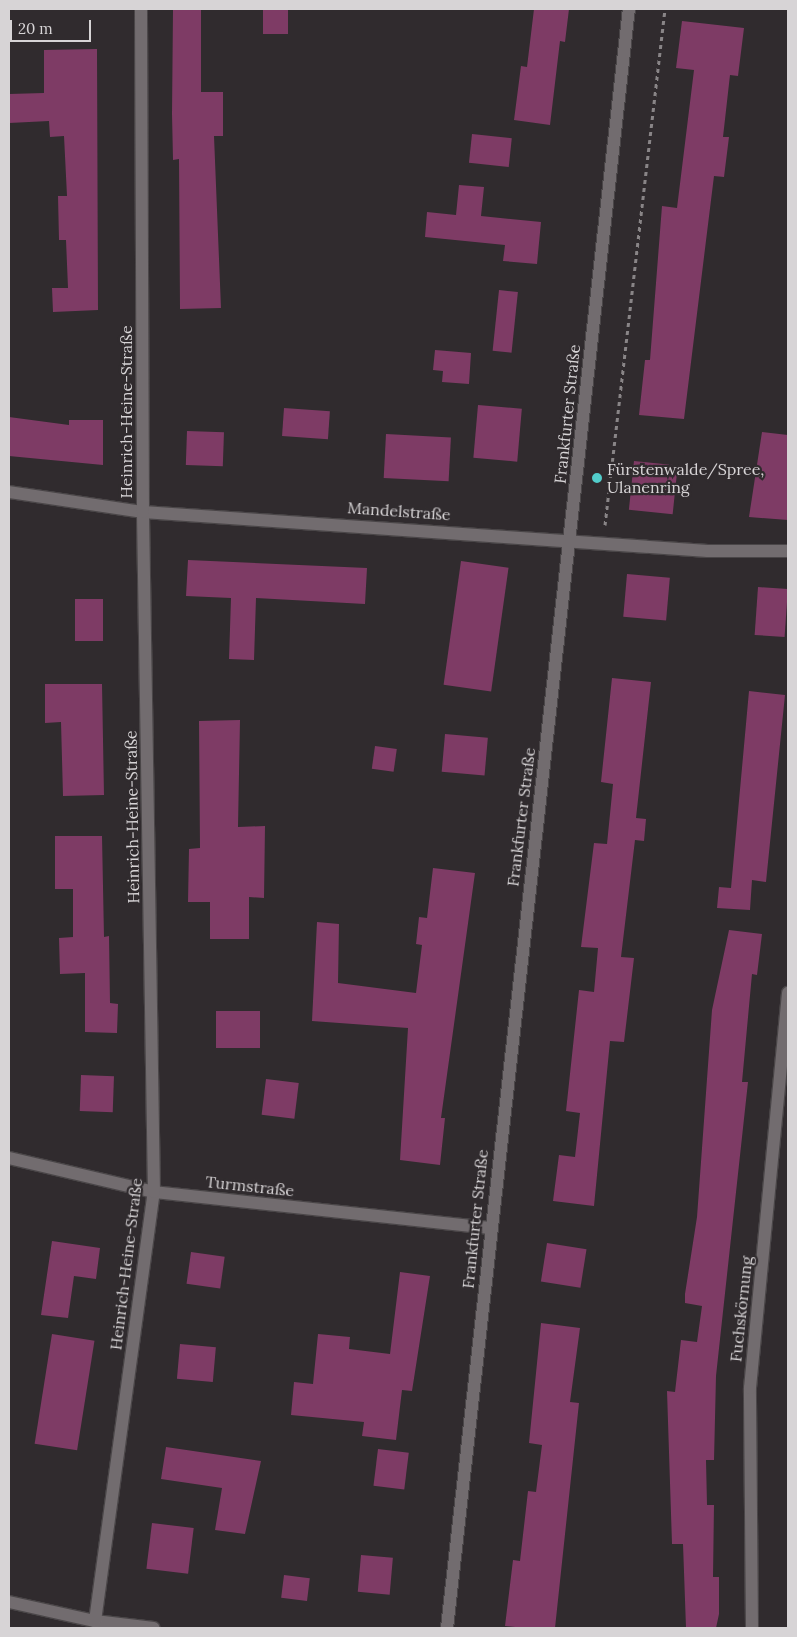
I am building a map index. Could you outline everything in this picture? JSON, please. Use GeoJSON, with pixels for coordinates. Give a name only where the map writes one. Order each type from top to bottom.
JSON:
{"type":"FeatureCollection","features":[{"type":"Feature","properties":{"kind":"street","name":"Heinrich-Heine-Straße"},"geometry":{"type":"LineString","coordinates":[[95,1621],[154,1192],[143,512],[141,9]]}},
{"type":"Feature","properties":{"kind":"street","name":"Frankfurter Straße"},"geometry":{"type":"LineString","coordinates":[[448,1628],[491,1228],[629,9]]}},
{"type":"Feature","properties":{"kind":"street","name":"Mandelstraße"},"geometry":{"type":"LineString","coordinates":[[9,492],[143,512],[570,538],[708,551],[788,552]]}},
{"type":"Feature","properties":{"kind":"street","name":"Fuchskörnung"},"geometry":{"type":"LineString","coordinates":[[752,1628],[750,1388],[788,993]]}},
{"type":"Feature","properties":{"kind":"street","name":"Turmstraße"},"geometry":{"type":"LineString","coordinates":[[9,1158],[154,1192],[491,1228]]}},
{"type":"Feature","properties":{"kind":"street"},"geometry":{"type":"LineString","coordinates":[[9,1602],[95,1621],[154,1628]]}},
{"type":"Feature","properties":{"kind":"path"},"geometry":{"type":"LineString","coordinates":[[603,541],[665,9]]}},
{"type":"Feature","properties":{"kind":"building"},"geometry":{"type":"Polygon","coordinates":[[[173,9],[201,9],[201,92],[223,92],[223,136],[214,136],[221,308],[180,309],[179,159],[173,160],[173,9]]]}},
{"type":"Feature","properties":{"kind":"building"},"geometry":{"type":"Polygon","coordinates":[[[263,9],[288,9],[288,34],[263,34],[263,9]]]}},
{"type":"Feature","properties":{"kind":"building"},"geometry":{"type":"Polygon","coordinates":[[[534,9],[569,9],[565,42],[560,41],[550,125],[514,120],[521,66],[527,67],[534,9]]]}},
{"type":"Feature","properties":{"kind":"building"},"geometry":{"type":"Polygon","coordinates":[[[682,21],[744,28],[738,76],[730,75],[723,137],[729,137],[724,177],[714,176],[684,419],[639,415],[645,360],[650,360],[662,206],[677,208],[694,70],[676,68],[682,21]]]}},
{"type":"Feature","properties":{"kind":"building"},"geometry":{"type":"Polygon","coordinates":[[[97,49],[98,310],[53,312],[52,288],[68,288],[66,240],[59,240],[58,196],[67,196],[64,136],[50,137],[49,121],[9,123],[9,94],[44,93],[44,50],[97,49]]]}},
{"type":"Feature","properties":{"kind":"building"},"geometry":{"type":"Polygon","coordinates":[[[472,134],[512,138],[509,167],[469,163],[472,134]]]}},
{"type":"Feature","properties":{"kind":"building"},"geometry":{"type":"Polygon","coordinates":[[[459,185],[484,187],[481,216],[541,222],[537,264],[503,261],[505,245],[425,237],[427,212],[456,215],[459,185]]]}},
{"type":"Feature","properties":{"kind":"building"},"geometry":{"type":"Polygon","coordinates":[[[499,290],[518,292],[512,353],[493,351],[499,290]]]}},
{"type":"Feature","properties":{"kind":"building"},"geometry":{"type":"Polygon","coordinates":[[[435,350],[471,353],[469,384],[442,382],[443,371],[433,370],[435,350]]]}},
{"type":"Feature","properties":{"kind":"building"},"geometry":{"type":"Polygon","coordinates":[[[478,405],[522,409],[517,462],[473,458],[478,405]]]}},
{"type":"Feature","properties":{"kind":"building"},"geometry":{"type":"Polygon","coordinates":[[[284,408],[330,411],[328,439],[282,436],[284,408]]]}},
{"type":"Feature","properties":{"kind":"building"},"geometry":{"type":"Polygon","coordinates":[[[9,417],[69,425],[69,420],[103,420],[103,465],[9,456],[9,417]]]}},
{"type":"Feature","properties":{"kind":"building"},"geometry":{"type":"Polygon","coordinates":[[[187,431],[224,432],[223,466],[186,465],[187,431]]]}},
{"type":"Feature","properties":{"kind":"building"},"geometry":{"type":"Polygon","coordinates":[[[762,432],[788,435],[788,520],[749,517],[762,432]]]}},
{"type":"Feature","properties":{"kind":"building"},"geometry":{"type":"Polygon","coordinates":[[[386,434],[451,437],[449,481],[384,478],[386,434]]]}},
{"type":"Feature","properties":{"kind":"building"},"geometry":{"type":"Polygon","coordinates":[[[634,461],[678,466],[673,514],[629,510],[634,461]]]}},
{"type":"Feature","properties":{"kind":"building"},"geometry":{"type":"Polygon","coordinates":[[[188,560],[367,568],[365,604],[256,598],[254,660],[229,659],[231,598],[186,596],[188,560]]]}},
{"type":"Feature","properties":{"kind":"building"},"geometry":{"type":"Polygon","coordinates":[[[461,561],[509,568],[491,691],[444,685],[461,561]]]}},
{"type":"Feature","properties":{"kind":"building"},"geometry":{"type":"Polygon","coordinates":[[[627,574],[670,578],[666,621],[623,617],[627,574]]]}},
{"type":"Feature","properties":{"kind":"building"},"geometry":{"type":"Polygon","coordinates":[[[758,587],[788,589],[785,637],[755,635],[758,587]]]}},
{"type":"Feature","properties":{"kind":"building"},"geometry":{"type":"Polygon","coordinates":[[[75,599],[103,599],[103,641],[75,641],[75,599]]]}},
{"type":"Feature","properties":{"kind":"building"},"geometry":{"type":"Polygon","coordinates":[[[612,678],[651,682],[636,818],[646,819],[644,841],[635,840],[621,957],[634,958],[624,1042],[610,1041],[594,1206],[553,1201],[559,1155],[575,1157],[580,1113],[566,1111],[579,990],[594,992],[598,948],[581,947],[594,843],[607,844],[613,784],[601,782],[612,678]]]}},
{"type":"Feature","properties":{"kind":"building"},"geometry":{"type":"Polygon","coordinates":[[[45,684],[102,684],[104,795],[63,796],[61,722],[45,723],[45,684]]]}},
{"type":"Feature","properties":{"kind":"building"},"geometry":{"type":"Polygon","coordinates":[[[749,691],[785,695],[766,882],[752,880],[750,910],[717,908],[719,887],[731,888],[749,691]]]}},
{"type":"Feature","properties":{"kind":"building"},"geometry":{"type":"Polygon","coordinates":[[[240,720],[238,827],[265,826],[264,898],[249,897],[249,939],[210,939],[210,902],[188,902],[189,849],[200,848],[199,721],[240,720]]]}},
{"type":"Feature","properties":{"kind":"building"},"geometry":{"type":"Polygon","coordinates":[[[445,734],[488,738],[485,776],[442,772],[445,734]]]}},
{"type":"Feature","properties":{"kind":"building"},"geometry":{"type":"Polygon","coordinates":[[[375,746],[397,749],[394,772],[372,769],[375,746]]]}},
{"type":"Feature","properties":{"kind":"building"},"geometry":{"type":"Polygon","coordinates":[[[55,836],[102,836],[104,937],[109,936],[110,1003],[118,1004],[117,1033],[85,1032],[85,973],[60,974],[59,938],[73,937],[73,889],[55,889],[55,836]]]}},
{"type":"Feature","properties":{"kind":"building"},"geometry":{"type":"Polygon","coordinates":[[[433,868],[475,873],[441,1118],[445,1118],[440,1165],[400,1160],[408,1028],[312,1021],[317,922],[339,924],[338,983],[416,993],[422,945],[416,944],[419,917],[427,918],[433,868]]]}},
{"type":"Feature","properties":{"kind":"building"},"geometry":{"type":"Polygon","coordinates":[[[729,930],[762,934],[757,975],[752,974],[742,1082],[748,1082],[716,1376],[714,1460],[706,1460],[707,1505],[714,1505],[713,1577],[719,1577],[719,1614],[716,1628],[686,1628],[683,1544],[672,1544],[667,1391],[675,1392],[681,1340],[697,1342],[702,1306],[685,1303],[685,1294],[697,1217],[712,1010],[729,930]]]}},
{"type":"Feature","properties":{"kind":"building"},"geometry":{"type":"Polygon","coordinates":[[[216,1011],[260,1011],[260,1048],[216,1048],[216,1011]]]}},
{"type":"Feature","properties":{"kind":"building"},"geometry":{"type":"Polygon","coordinates":[[[81,1075],[114,1076],[113,1112],[80,1111],[81,1075]]]}},
{"type":"Feature","properties":{"kind":"building"},"geometry":{"type":"Polygon","coordinates":[[[266,1079],[299,1083],[294,1119],[262,1115],[266,1079]]]}},
{"type":"Feature","properties":{"kind":"building"},"geometry":{"type":"Polygon","coordinates":[[[52,1241],[100,1248],[96,1279],[74,1276],[68,1318],[41,1315],[52,1241]]]}},
{"type":"Feature","properties":{"kind":"building"},"geometry":{"type":"Polygon","coordinates":[[[547,1243],[587,1249],[580,1288],[541,1282],[547,1243]]]}},
{"type":"Feature","properties":{"kind":"building"},"geometry":{"type":"Polygon","coordinates":[[[191,1252],[225,1257],[220,1288],[187,1284],[191,1252]]]}},
{"type":"Feature","properties":{"kind":"building"},"geometry":{"type":"Polygon","coordinates":[[[400,1272],[430,1276],[412,1391],[402,1390],[396,1440],[362,1436],[364,1422],[291,1415],[294,1382],[313,1384],[318,1334],[350,1337],[349,1349],[390,1354],[400,1272]]]}},
{"type":"Feature","properties":{"kind":"building"},"geometry":{"type":"Polygon","coordinates":[[[541,1323],[580,1328],[570,1402],[579,1403],[555,1628],[525,1628],[505,1626],[513,1560],[520,1561],[528,1491],[536,1492],[542,1445],[529,1443],[541,1323]]]}},
{"type":"Feature","properties":{"kind":"building"},"geometry":{"type":"Polygon","coordinates":[[[52,1334],[94,1341],[77,1450],[35,1444],[52,1334]]]}},
{"type":"Feature","properties":{"kind":"building"},"geometry":{"type":"Polygon","coordinates":[[[180,1344],[216,1347],[213,1382],[177,1379],[180,1344]]]}},
{"type":"Feature","properties":{"kind":"building"},"geometry":{"type":"Polygon","coordinates":[[[166,1447],[261,1461],[245,1534],[215,1530],[222,1488],[161,1479],[166,1447]]]}},
{"type":"Feature","properties":{"kind":"building"},"geometry":{"type":"Polygon","coordinates":[[[378,1449],[409,1453],[404,1490],[373,1486],[378,1449]]]}},
{"type":"Feature","properties":{"kind":"building"},"geometry":{"type":"Polygon","coordinates":[[[152,1523],[194,1528],[188,1574],[146,1569],[152,1523]]]}},
{"type":"Feature","properties":{"kind":"building"},"geometry":{"type":"Polygon","coordinates":[[[361,1555],[393,1558],[390,1595],[358,1592],[361,1555]]]}},
{"type":"Feature","properties":{"kind":"building"},"geometry":{"type":"Polygon","coordinates":[[[284,1575],[310,1578],[307,1601],[281,1598],[284,1575]]]}},
{"type":"Feature","properties":{"kind":"place","name":"Fürstenwalde/Spree, Ulanenring"},"geometry":{"type":"Point","coordinates":[597,478]}}]}
